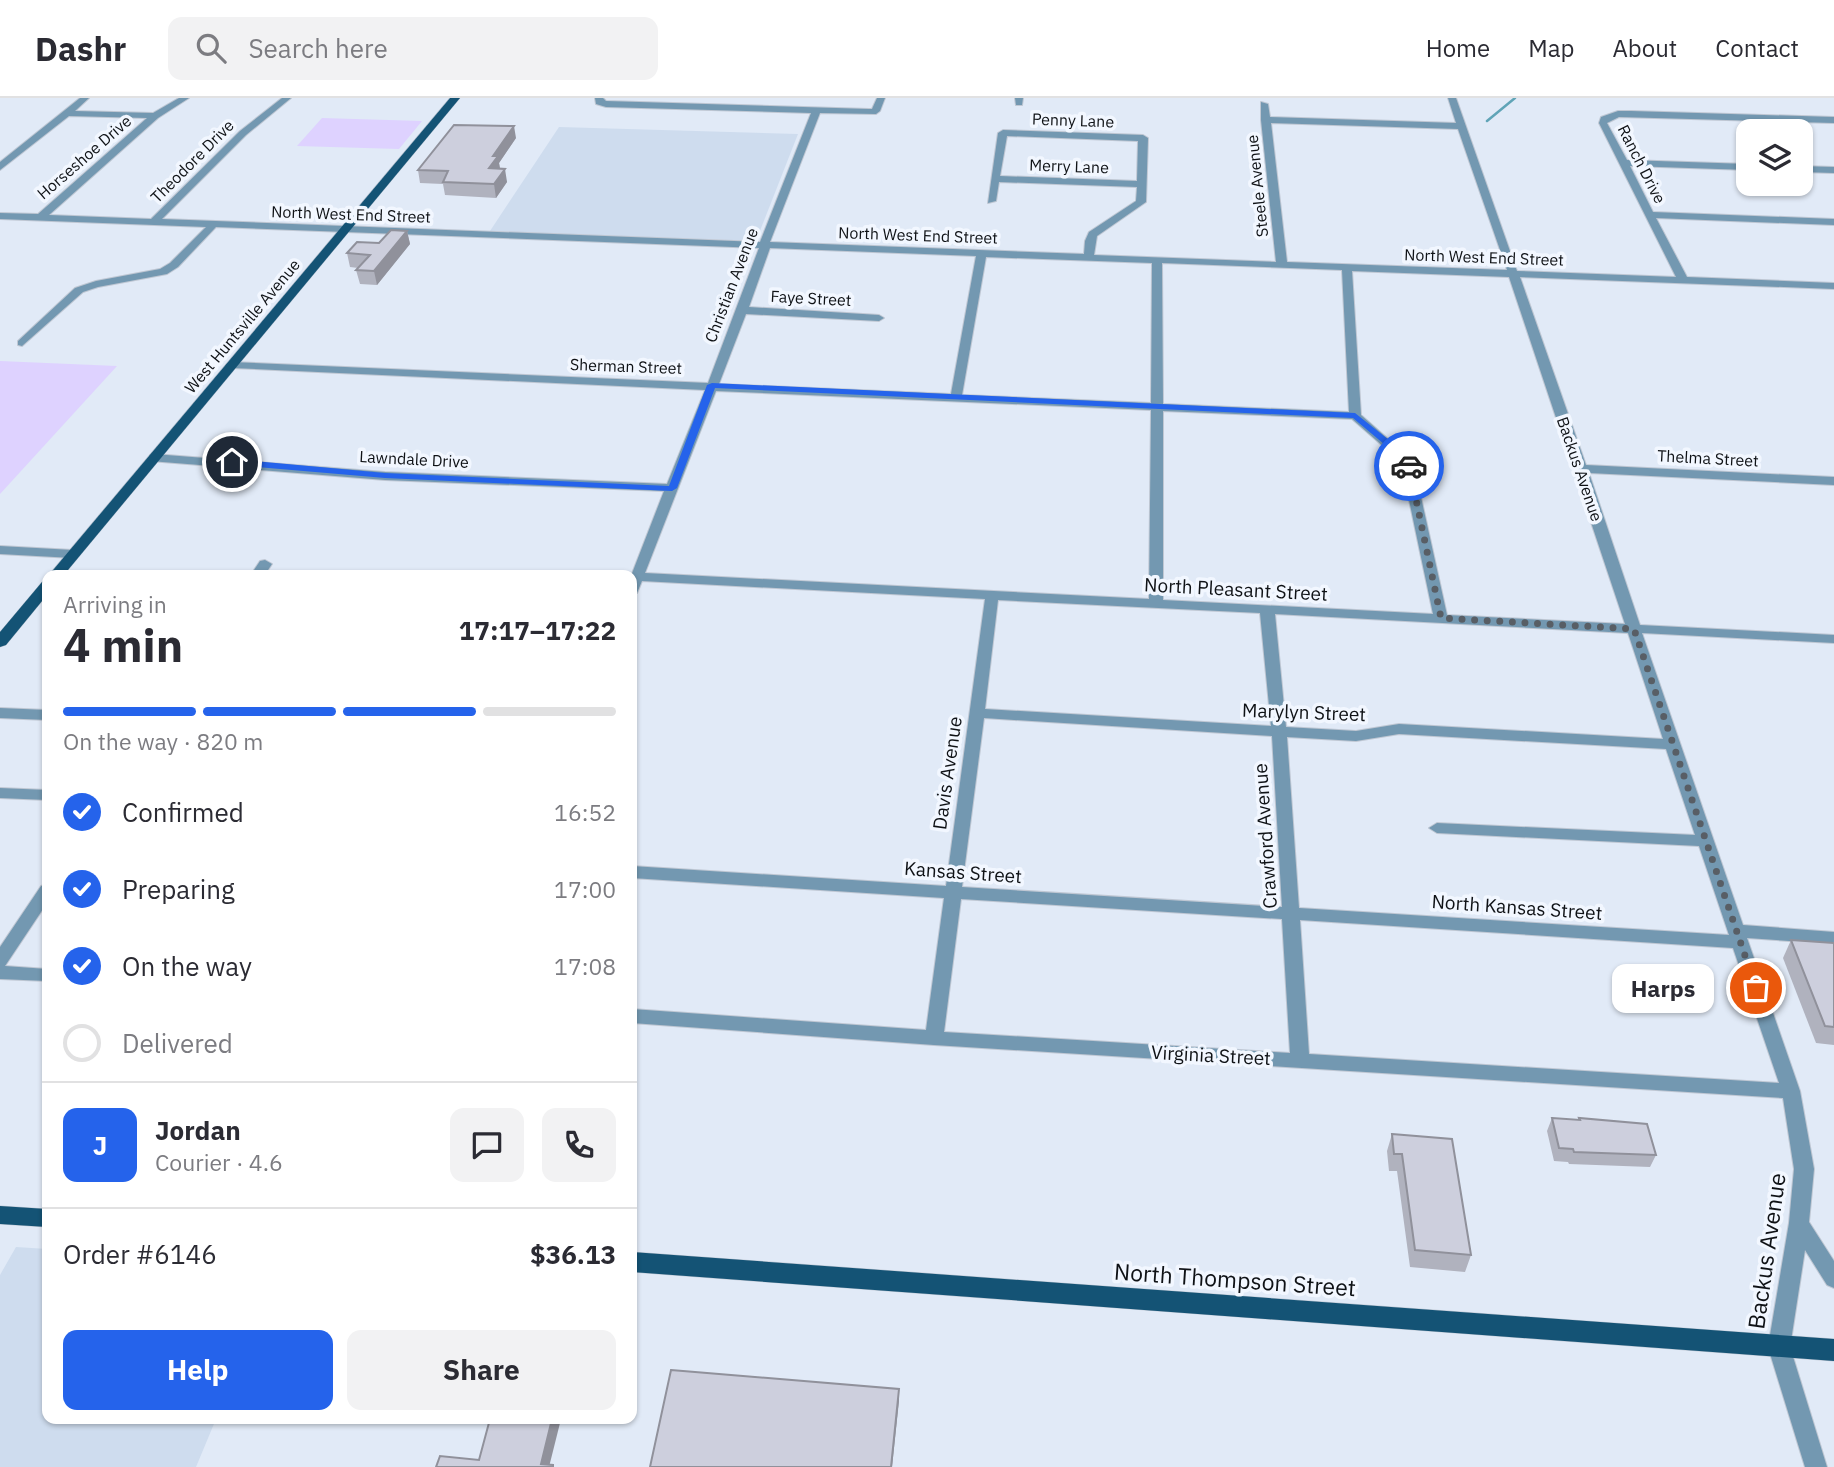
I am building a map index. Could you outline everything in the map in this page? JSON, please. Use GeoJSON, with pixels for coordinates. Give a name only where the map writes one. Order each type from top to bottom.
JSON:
{"type":"FeatureCollection","features":[{"type":"Feature","properties":{"kind":"main road","name":"West Huntsville Avenue"},"geometry":{"type":"LineString","coordinates":[[60,570],[455,98]]}},
{"type":"Feature","properties":{"kind":"main road"},"geometry":{"type":"LineString","coordinates":[[0,642],[42,591]]}},
{"type":"Feature","properties":{"kind":"main road"},"geometry":{"type":"LineString","coordinates":[[0,1215],[42,1218]]}},
{"type":"Feature","properties":{"kind":"main road","name":"North Thompson Street"},"geometry":{"type":"LineString","coordinates":[[637,1262],[1834,1350]]}},
{"type":"Feature","properties":{"kind":"street"},"geometry":{"type":"LineString","coordinates":[[0,167],[85,98]]}},
{"type":"Feature","properties":{"kind":"street","name":"Horseshoe Drive"},"geometry":{"type":"LineString","coordinates":[[40,218],[155,116],[185,98]]}},
{"type":"Feature","properties":{"kind":"street","name":"Theodore Drive"},"geometry":{"type":"LineString","coordinates":[[153,222],[243,133],[287,98]]}},
{"type":"Feature","properties":{"kind":"street"},"geometry":{"type":"LineString","coordinates":[[736,108],[741,98]]}},
{"type":"Feature","properties":{"kind":"street"},"geometry":{"type":"LineString","coordinates":[[599,100],[875,112],[881,98]]}},
{"type":"Feature","properties":{"kind":"street","name":"Backus Avenue"},"geometry":{"type":"LineString","coordinates":[[1452,98],[1791,1091],[1799,1126],[1804,1169],[1800,1223],[1779,1347]]}},
{"type":"Feature","properties":{"kind":"street","name":"Steele Avenue"},"geometry":{"type":"LineString","coordinates":[[1264,104],[1282,265]]}},
{"type":"Feature","properties":{"kind":"street","name":"Christian Avenue"},"geometry":{"type":"LineString","coordinates":[[637,576],[765,252],[764,245],[817,110]]}},
{"type":"Feature","properties":{"kind":"street"},"geometry":{"type":"LineString","coordinates":[[66,113],[155,116]]}},
{"type":"Feature","properties":{"kind":"street","name":"Ranch Drive"},"geometry":{"type":"LineString","coordinates":[[1684,280],[1603,123],[1609,116],[1631,114],[1834,120]]}},
{"type":"Feature","properties":{"kind":"street"},"geometry":{"type":"LineString","coordinates":[[1265,120],[1461,126]]}},
{"type":"Feature","properties":{"kind":"street","name":"Penny Lane"},"geometry":{"type":"LineString","coordinates":[[995,179],[1003,133],[1143,138],[1141,184]]}},
{"type":"Feature","properties":{"kind":"street"},"geometry":{"type":"LineString","coordinates":[[1625,163],[1736,167]]}},
{"type":"Feature","properties":{"kind":"street"},"geometry":{"type":"LineString","coordinates":[[1813,169],[1834,170]]}},
{"type":"Feature","properties":{"kind":"street"},"geometry":{"type":"LineString","coordinates":[[991,201],[995,179]]}},
{"type":"Feature","properties":{"kind":"street","name":"Merry Lane"},"geometry":{"type":"LineString","coordinates":[[995,179],[1141,184]]}},
{"type":"Feature","properties":{"kind":"street"},"geometry":{"type":"LineString","coordinates":[[1089,258],[1093,234],[1141,202],[1141,184]]}},
{"type":"Feature","properties":{"kind":"street"},"geometry":{"type":"LineString","coordinates":[[1651,215],[1834,222]]}},
{"type":"Feature","properties":{"kind":"street","name":"North West End Street"},"geometry":{"type":"LineString","coordinates":[[2,217],[1834,286]]}},
{"type":"Feature","properties":{"kind":"street"},"geometry":{"type":"LineString","coordinates":[[22,343],[79,290],[96,284],[163,272],[174,265],[213,225]]}},
{"type":"Feature","properties":{"kind":"street"},"geometry":{"type":"LineString","coordinates":[[956,397],[982,253]]}},
{"type":"Feature","properties":{"kind":"street"},"geometry":{"type":"LineString","coordinates":[[1156,604],[1157,261]]}},
{"type":"Feature","properties":{"kind":"street"},"geometry":{"type":"LineString","coordinates":[[1347,268],[1355,416],[1407,461],[1441,618]]}},
{"type":"Feature","properties":{"kind":"street","name":"Faye Street"},"geometry":{"type":"LineString","coordinates":[[742,310],[879,318]]}},
{"type":"Feature","properties":{"kind":"street","name":"Sherman Street"},"geometry":{"type":"LineString","coordinates":[[232,365],[1355,416]]}},
{"type":"Feature","properties":{"kind":"street","name":"Lawndale Drive"},"geometry":{"type":"LineString","coordinates":[[153,458],[264,464],[385,475],[672,488]]}},
{"type":"Feature","properties":{"kind":"street","name":"Thelma Street"},"geometry":{"type":"LineString","coordinates":[[1581,470],[1834,481]]}},
{"type":"Feature","properties":{"kind":"street"},"geometry":{"type":"LineString","coordinates":[[0,550],[73,554]]}},
{"type":"Feature","properties":{"kind":"street","name":"North Pleasant Street"},"geometry":{"type":"LineString","coordinates":[[637,583],[992,596],[1834,639]]}},
{"type":"Feature","properties":{"kind":"street","name":"Davis Avenue"},"geometry":{"type":"LineString","coordinates":[[934,1038],[992,596]]}},
{"type":"Feature","properties":{"kind":"street","name":"Crawford Avenue"},"geometry":{"type":"LineString","coordinates":[[1267,609],[1279,731],[1300,1060]]}},
{"type":"Feature","properties":{"kind":"street"},"geometry":{"type":"LineString","coordinates":[[0,713],[42,715]]}},
{"type":"Feature","properties":{"kind":"street","name":"Marylyn Street"},"geometry":{"type":"LineString","coordinates":[[976,713],[1356,736],[1399,729],[1672,744]]}},
{"type":"Feature","properties":{"kind":"street"},"geometry":{"type":"LineString","coordinates":[[0,793],[42,795]]}},
{"type":"Feature","properties":{"kind":"street"},"geometry":{"type":"LineString","coordinates":[[1437,828],[1705,841]]}},
{"type":"Feature","properties":{"kind":"street","name":"Kansas Street"},"geometry":{"type":"LineString","coordinates":[[637,872],[1291,914]]}},
{"type":"Feature","properties":{"kind":"street"},"geometry":{"type":"LineString","coordinates":[[0,961],[42,898]]}},
{"type":"Feature","properties":{"kind":"street","name":"North Kansas Street"},"geometry":{"type":"LineString","coordinates":[[1291,914],[1738,937]]}},
{"type":"Feature","properties":{"kind":"street"},"geometry":{"type":"LineString","coordinates":[[1738,937],[1834,938]]}},
{"type":"Feature","properties":{"kind":"street"},"geometry":{"type":"LineString","coordinates":[[0,972],[42,975]]}},
{"type":"Feature","properties":{"kind":"street","name":"Virginia Street"},"geometry":{"type":"LineString","coordinates":[[637,1016],[934,1038],[1791,1091]]}},
{"type":"Feature","properties":{"kind":"street"},"geometry":{"type":"LineString","coordinates":[[1800,1223],[1834,1279]]}},
{"type":"Feature","properties":{"kind":"street"},"geometry":{"type":"LineString","coordinates":[[1779,1347],[1816,1467]]}},
{"type":"Feature","properties":{"kind":"shaded area"},"geometry":{"type":"Polygon","coordinates":[[[322,118],[422,121],[399,149],[297,146],[322,118]]]}},
{"type":"Feature","properties":{"kind":"shaded area"},"geometry":{"type":"Polygon","coordinates":[[[559,127],[798,134],[756,241],[490,231],[559,127]]]}},
{"type":"Feature","properties":{"kind":"shaded area"},"geometry":{"type":"Polygon","coordinates":[[[0,361],[117,366],[0,494],[0,361]]]}},
{"type":"Feature","properties":{"kind":"shaded area"},"geometry":{"type":"Polygon","coordinates":[[[16,1247],[42,1249],[42,1424],[214,1424],[196,1467],[0,1467],[0,1275],[16,1247]]]}},
{"type":"Feature","properties":{"kind":"building"},"geometry":{"type":"Polygon","coordinates":[[[454,125],[514,126],[493,156],[498,156],[489,168],[505,169],[494,184],[443,182],[448,171],[418,170],[454,125]]]}},
{"type":"Feature","properties":{"kind":"building"},"geometry":{"type":"Polygon","coordinates":[[[391,230],[407,231],[374,271],[356,270],[370,255],[347,253],[357,242],[379,243],[391,230]]]}},
{"type":"Feature","properties":{"kind":"building"},"geometry":{"type":"Polygon","coordinates":[[[1791,940],[1834,943],[1834,1027],[1825,1026],[1791,940]]]}},
{"type":"Feature","properties":{"kind":"building"},"geometry":{"type":"Polygon","coordinates":[[[1552,1118],[1647,1124],[1656,1155],[1574,1152],[1573,1149],[1559,1148],[1552,1118]]]}},
{"type":"Feature","properties":{"kind":"building"},"geometry":{"type":"Polygon","coordinates":[[[1392,1134],[1452,1139],[1471,1255],[1415,1250],[1402,1154],[1394,1154],[1392,1134]]]}},
{"type":"Feature","properties":{"kind":"building"},"geometry":{"type":"Polygon","coordinates":[[[671,1370],[899,1389],[891,1467],[650,1467],[671,1370]]]}},
{"type":"Feature","properties":{"kind":"building"},"geometry":{"type":"Polygon","coordinates":[[[489,1424],[551,1424],[541,1464],[553,1467],[436,1467],[440,1456],[479,1460],[489,1424]]]}},
{"type":"Feature","properties":{"kind":"waterway"},"geometry":{"type":"LineString","coordinates":[[1487,121],[1515,98]]}},
{"type":"Feature","properties":{"kind":"way so far"},"geometry":{"type":"LineString","coordinates":[[1409,466],[1441,618],[1634,629],[1756,988]]}},
{"type":"Feature","properties":{"kind":"place","name":"Harps"},"geometry":{"type":"Point","coordinates":[1756,988]}},
{"type":"Feature","properties":{"kind":"route"},"geometry":{"type":"LineString","coordinates":[[232,462],[385,475],[672,488],[712,385],[1355,416],[1401,454],[1409,466]]}}]}
